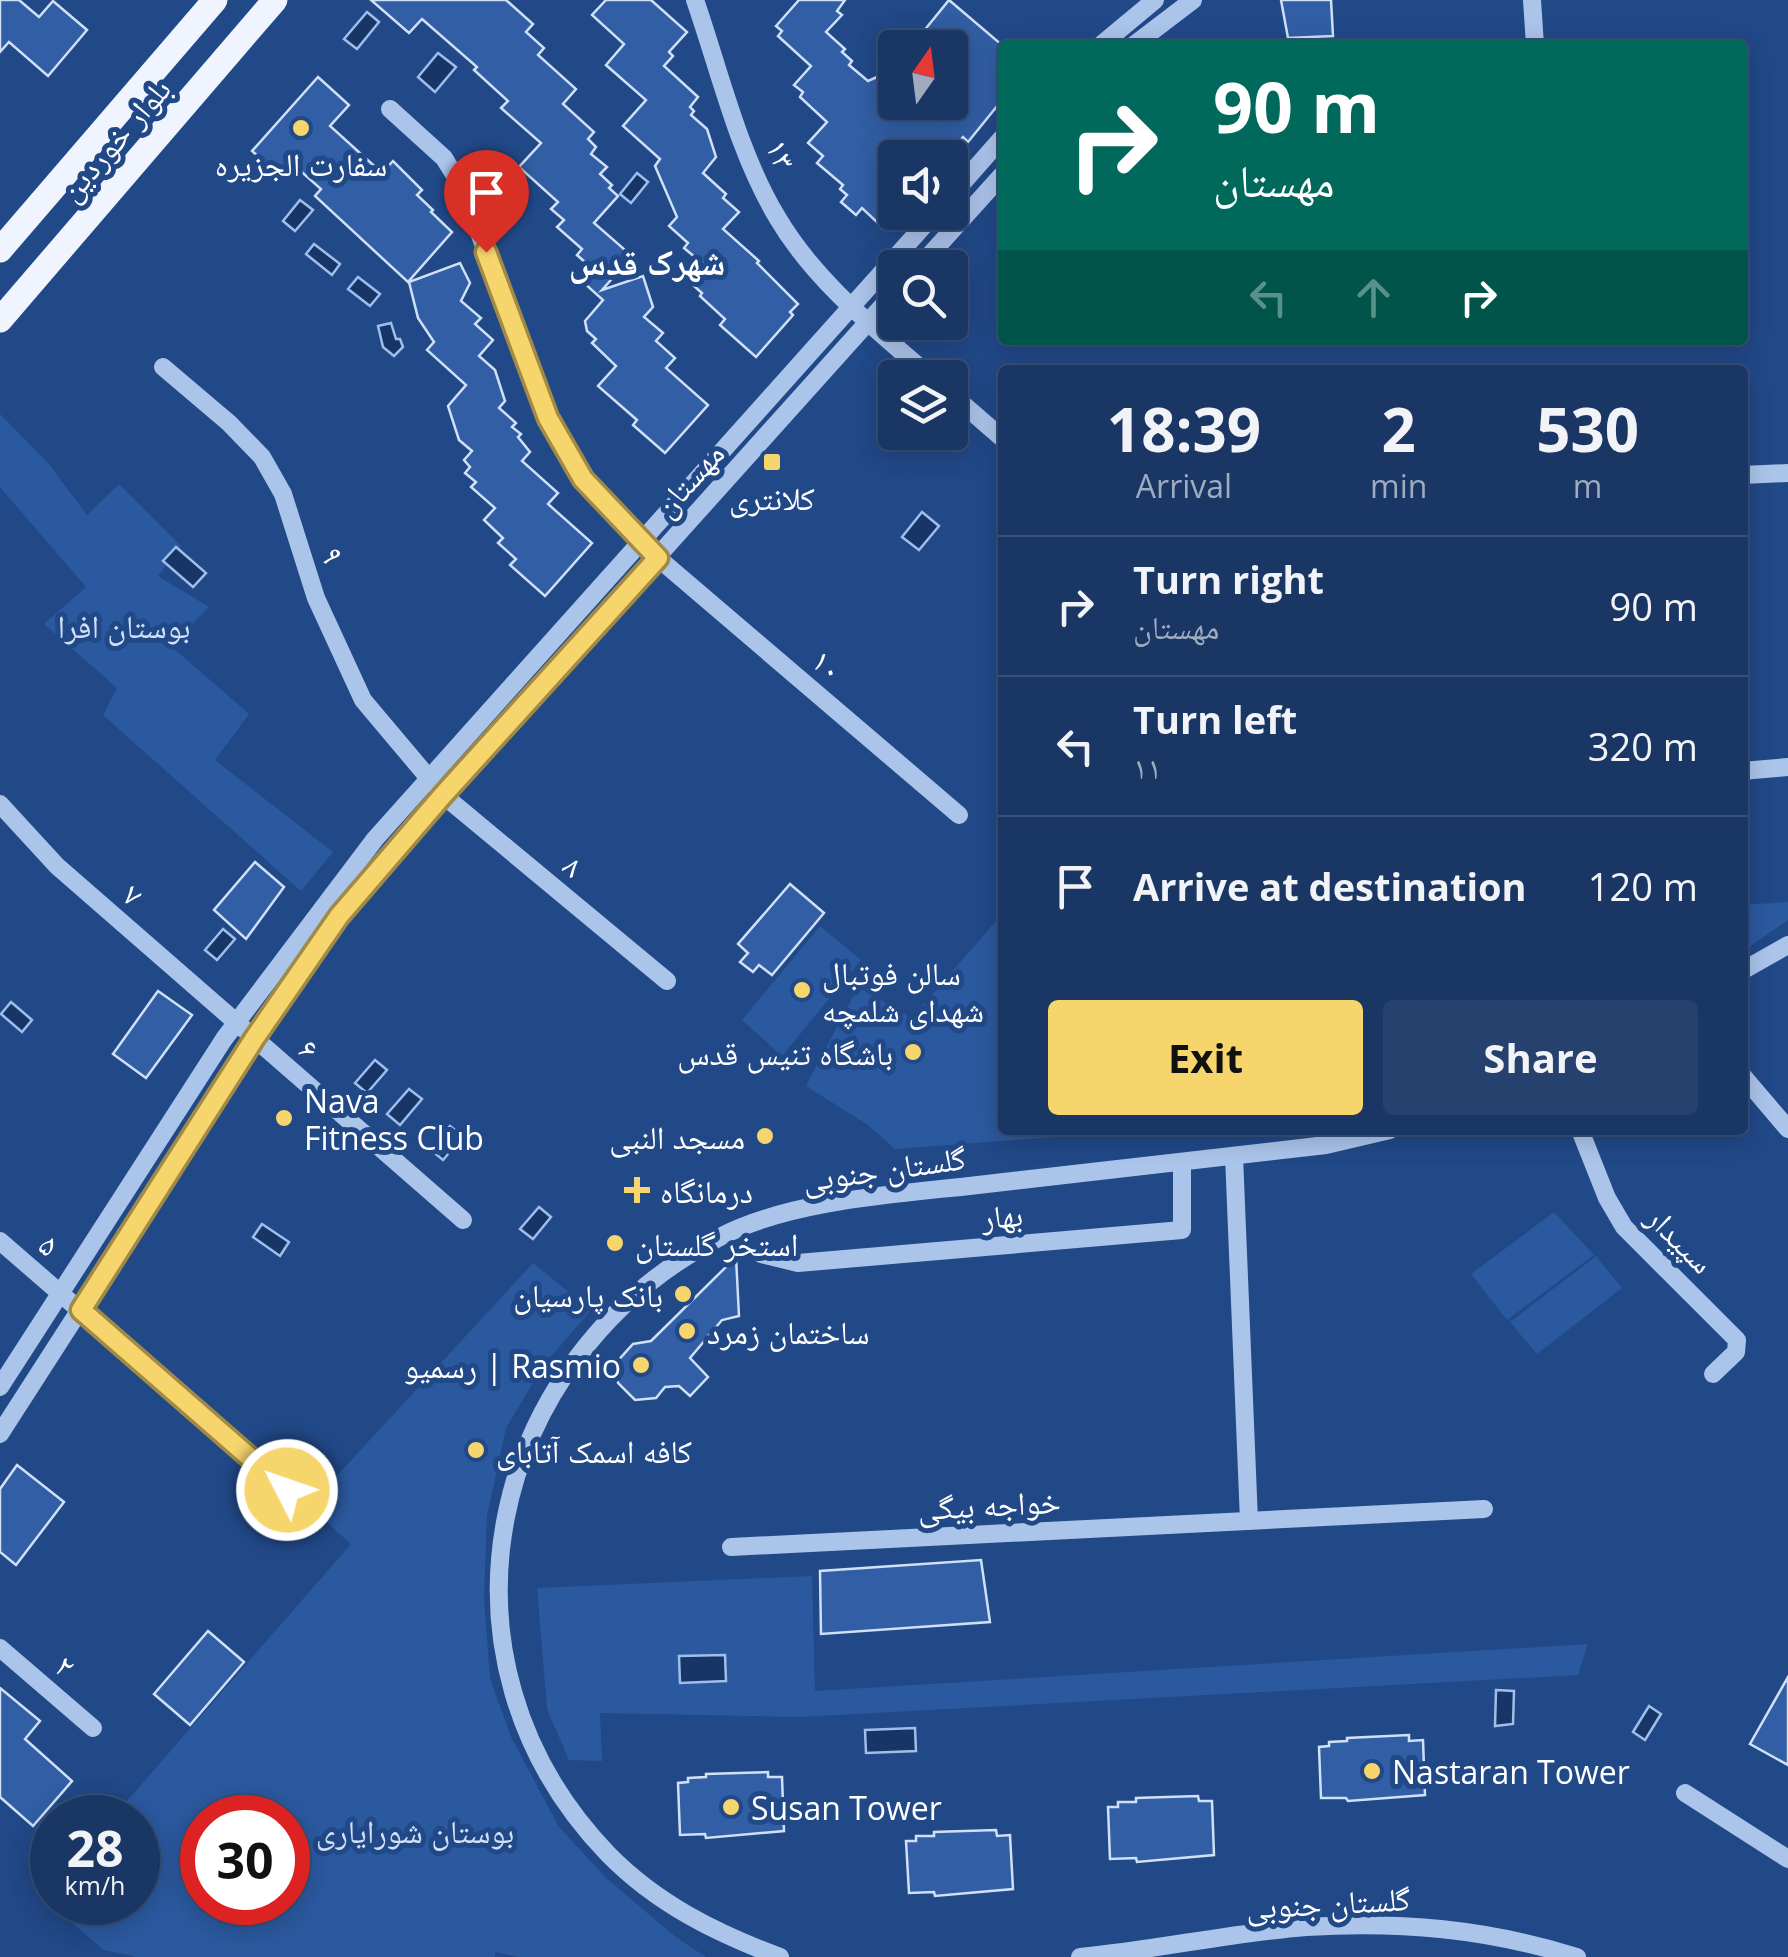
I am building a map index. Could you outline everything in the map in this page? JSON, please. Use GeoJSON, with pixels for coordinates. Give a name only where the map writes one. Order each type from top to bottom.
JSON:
{"type":"FeatureCollection","features":[{"type":"Feature","properties":{"kind":"main road","name":"بلوار خوردین"},"geometry":{"type":"LineString","coordinates":[[0,250],[215,0]]}},
{"type":"Feature","properties":{"kind":"main road","name":"بلوار خوردین"},"geometry":{"type":"LineString","coordinates":[[0,320],[275,0]]}},
{"type":"Feature","properties":{"kind":"street","name":"۱۳"},"geometry":{"type":"LineString","coordinates":[[695,0],[750,160],[775,214],[805,258],[851,308],[911,360]]}},
{"type":"Feature","properties":{"kind":"street"},"geometry":{"type":"LineString","coordinates":[[1107,40],[1155,0]]}},
{"type":"Feature","properties":{"kind":"street"},"geometry":{"type":"LineString","coordinates":[[1141,40],[1193,0]]}},
{"type":"Feature","properties":{"kind":"street"},"geometry":{"type":"LineString","coordinates":[[1532,0],[1535,40]]}},
{"type":"Feature","properties":{"kind":"street","name":"۱۰"},"geometry":{"type":"LineString","coordinates":[[390,108],[444,158],[462,186],[548,418],[583,479],[658,558],[959,815]]}},
{"type":"Feature","properties":{"kind":"street"},"geometry":{"type":"LineString","coordinates":[[968,179],[998,149]]}},
{"type":"Feature","properties":{"kind":"street"},"geometry":{"type":"LineString","coordinates":[[934,250],[998,179]]}},
{"type":"Feature","properties":{"kind":"street"},"geometry":{"type":"LineString","coordinates":[[0,1387],[236,1023],[375,839],[920,230]]}},
{"type":"Feature","properties":{"kind":"street","name":"مهستان"},"geometry":{"type":"LineString","coordinates":[[0,1434],[254,1039],[339,916],[878,311]]}},
{"type":"Feature","properties":{"kind":"street","name":"۹"},"geometry":{"type":"LineString","coordinates":[[163,367],[229,422],[262,457],[282,494],[316,598],[363,700],[443,795]]}},
{"type":"Feature","properties":{"kind":"street"},"geometry":{"type":"LineString","coordinates":[[968,409],[998,435]]}},
{"type":"Feature","properties":{"kind":"street"},"geometry":{"type":"LineString","coordinates":[[1748,475],[1788,472]]}},
{"type":"Feature","properties":{"kind":"street"},"geometry":{"type":"LineString","coordinates":[[1748,770],[1788,767]]}},
{"type":"Feature","properties":{"kind":"street","name":"۸"},"geometry":{"type":"LineString","coordinates":[[443,795],[667,981]]}},
{"type":"Feature","properties":{"kind":"street","name":"۷"},"geometry":{"type":"LineString","coordinates":[[0,804],[40,850],[254,1039]]}},
{"type":"Feature","properties":{"kind":"street"},"geometry":{"type":"LineString","coordinates":[[1748,968],[1788,945]]}},
{"type":"Feature","properties":{"kind":"street","name":"۶"},"geometry":{"type":"LineString","coordinates":[[254,1039],[463,1220]]}},
{"type":"Feature","properties":{"kind":"street"},"geometry":{"type":"LineString","coordinates":[[1748,1082],[1788,1129]]}},
{"type":"Feature","properties":{"kind":"street","name":"گلستان جنوبی"},"geometry":{"type":"LineString","coordinates":[[780,1957],[682,1914],[610,1856],[579,1820],[514,1696],[502,1645],[499,1558],[525,1451],[542,1412],[579,1353],[632,1294],[721,1236],[782,1213],[904,1194],[1326,1146],[1370,1135]]}},
{"type":"Feature","properties":{"kind":"street","name":"سپیدار"},"geometry":{"type":"LineString","coordinates":[[1582,1135],[1607,1198],[1624,1228],[1737,1340],[1736,1352],[1712,1374]]}},
{"type":"Feature","properties":{"kind":"street"},"geometry":{"type":"LineString","coordinates":[[1234,1156],[1250,1521]]}},
{"type":"Feature","properties":{"kind":"street","name":"بهار"},"geometry":{"type":"LineString","coordinates":[[762,1254],[798,1263],[1182,1230],[1182,1162]]}},
{"type":"Feature","properties":{"kind":"street","name":"۵"},"geometry":{"type":"LineString","coordinates":[[0,1240],[287,1490]]}},
{"type":"Feature","properties":{"kind":"street","name":"خواجه بیگی"},"geometry":{"type":"LineString","coordinates":[[732,1548],[1484,1509]]}},
{"type":"Feature","properties":{"kind":"street","name":"۲"},"geometry":{"type":"LineString","coordinates":[[0,1648],[93,1728]]}},
{"type":"Feature","properties":{"kind":"street"},"geometry":{"type":"LineString","coordinates":[[1685,1793],[1788,1859]]}},
{"type":"Feature","properties":{"kind":"street","name":"گلستان جنوبی"},"geometry":{"type":"LineString","coordinates":[[1080,1957],[1303,1928],[1400,1925],[1494,1934],[1577,1957]]}},
{"type":"Feature","properties":{"kind":"green space","name":"بوستان افرا"},"geometry":{"type":"Polygon","coordinates":[[[0,414],[48,463],[87,515],[119,484],[181,546],[158,576],[209,607],[171,646],[249,714],[215,760],[333,852],[301,891],[103,715],[117,688],[44,624],[86,587],[0,487],[0,414]]]}},
{"type":"Feature","properties":{"kind":"green space"},"geometry":{"type":"Polygon","coordinates":[[[1788,902],[1788,920],[1748,948],[1748,905],[1788,902]]]}},
{"type":"Feature","properties":{"kind":"green space","name":"باشگاه تنیس قدس"},"geometry":{"type":"Polygon","coordinates":[[[996,921],[998,1135],[1081,1135],[895,1149],[868,1125],[806,1086],[858,987],[912,1018],[996,921]]]}},
{"type":"Feature","properties":{"kind":"green space","name":"سالن فوتبال شهدای شلمچه"},"geometry":{"type":"Polygon","coordinates":[[[820,926],[861,960],[782,1056],[742,1020],[820,926]]]}},
{"type":"Feature","properties":{"kind":"green space"},"geometry":{"type":"Polygon","coordinates":[[[1554,1212],[1594,1255],[1507,1320],[1471,1274],[1554,1212]]]}},
{"type":"Feature","properties":{"kind":"green space"},"geometry":{"type":"Polygon","coordinates":[[[1596,1256],[1622,1288],[1537,1354],[1510,1322],[1596,1256]]]}},
{"type":"Feature","properties":{"kind":"green space","name":"بوستان شورایاری"},"geometry":{"type":"Polygon","coordinates":[[[533,1263],[591,1310],[543,1366],[506,1428],[487,1516],[484,1599],[490,1679],[512,1739],[559,1827],[607,1879],[677,1938],[706,1957],[518,1957],[496,1952],[495,1957],[137,1957],[104,1950],[75,1925],[160,1925],[160,1795],[132,1795],[351,1544],[309,1506],[533,1263]]]}},
{"type":"Feature","properties":{"kind":"green space"},"geometry":{"type":"Polygon","coordinates":[[[812,1576],[815,1691],[1588,1644],[1578,1675],[800,1717],[600,1713],[602,1761],[569,1760],[547,1709],[537,1588],[812,1576]]]}},
{"type":"Feature","properties":{"kind":"shaded area"},"geometry":{"type":"Polygon","coordinates":[[[367,12],[379,22],[357,49],[344,39],[367,12]]]}},
{"type":"Feature","properties":{"kind":"shaded area"},"geometry":{"type":"Polygon","coordinates":[[[438,53],[456,67],[435,92],[418,77],[438,53]]]}},
{"type":"Feature","properties":{"kind":"shaded area"},"geometry":{"type":"Polygon","coordinates":[[[637,173],[648,182],[631,203],[620,194],[637,173]]]}},
{"type":"Feature","properties":{"kind":"shaded area"},"geometry":{"type":"Polygon","coordinates":[[[300,200],[313,210],[295,231],[283,221],[300,200]]]}},
{"type":"Feature","properties":{"kind":"shaded area"},"geometry":{"type":"Polygon","coordinates":[[[314,244],[340,264],[332,275],[306,254],[314,244]]]}},
{"type":"Feature","properties":{"kind":"shaded area"},"geometry":{"type":"Polygon","coordinates":[[[358,277],[380,294],[370,306],[348,289],[358,277]]]}},
{"type":"Feature","properties":{"kind":"shaded area"},"geometry":{"type":"Polygon","coordinates":[[[391,323],[403,347],[394,356],[383,347],[378,326],[391,323]]]}},
{"type":"Feature","properties":{"kind":"shaded area"},"geometry":{"type":"Polygon","coordinates":[[[922,512],[939,526],[919,550],[902,537],[922,512]]]}},
{"type":"Feature","properties":{"kind":"shaded area"},"geometry":{"type":"Polygon","coordinates":[[[176,547],[206,573],[193,587],[163,561],[176,547]]]}},
{"type":"Feature","properties":{"kind":"shaded area"},"geometry":{"type":"Polygon","coordinates":[[[223,929],[235,939],[217,960],[205,950],[223,929]]]}},
{"type":"Feature","properties":{"kind":"shaded area"},"geometry":{"type":"Polygon","coordinates":[[[11,1002],[32,1020],[22,1032],[1,1014],[11,1002]]]}},
{"type":"Feature","properties":{"kind":"shaded area"},"geometry":{"type":"Polygon","coordinates":[[[375,1060],[387,1070],[367,1093],[355,1083],[375,1060]]]}},
{"type":"Feature","properties":{"kind":"shaded area"},"geometry":{"type":"Polygon","coordinates":[[[409,1089],[422,1099],[400,1125],[387,1114],[409,1089]]]}},
{"type":"Feature","properties":{"kind":"shaded area"},"geometry":{"type":"Polygon","coordinates":[[[450,1126],[463,1136],[443,1160],[430,1149],[450,1126]]]}},
{"type":"Feature","properties":{"kind":"shaded area"},"geometry":{"type":"Polygon","coordinates":[[[539,1207],[551,1217],[533,1239],[520,1229],[539,1207]]]}},
{"type":"Feature","properties":{"kind":"shaded area"},"geometry":{"type":"Polygon","coordinates":[[[262,1224],[289,1242],[280,1256],[253,1237],[262,1224]]]}},
{"type":"Feature","properties":{"kind":"shaded area"},"geometry":{"type":"Polygon","coordinates":[[[725,1655],[726,1681],[680,1683],[679,1656],[725,1655]]]}},
{"type":"Feature","properties":{"kind":"shaded area"},"geometry":{"type":"Polygon","coordinates":[[[1496,1690],[1514,1691],[1513,1724],[1495,1726],[1496,1690]]]}},
{"type":"Feature","properties":{"kind":"shaded area"},"geometry":{"type":"Polygon","coordinates":[[[1649,1706],[1661,1714],[1645,1740],[1633,1732],[1649,1706]]]}},
{"type":"Feature","properties":{"kind":"shaded area"},"geometry":{"type":"Polygon","coordinates":[[[915,1728],[916,1751],[866,1753],[865,1730],[915,1728]]]}},
{"type":"Feature","properties":{"kind":"building"},"geometry":{"type":"Polygon","coordinates":[[[0,0],[19,0],[39,17],[53,1],[87,30],[48,76],[9,42],[0,52],[0,0]]]}},
{"type":"Feature","properties":{"kind":"building"},"geometry":{"type":"Polygon","coordinates":[[[371,0],[506,0],[533,24],[526,32],[544,48],[538,55],[576,89],[563,104],[594,132],[588,139],[596,147],[591,154],[607,167],[600,174],[618,196],[594,223],[632,256],[602,290],[643,276],[653,307],[644,317],[663,333],[656,341],[675,358],[666,368],[708,405],[665,453],[633,425],[637,420],[598,386],[616,366],[592,343],[596,339],[587,331],[585,321],[603,300],[584,283],[590,276],[581,269],[586,263],[577,255],[582,249],[557,227],[564,220],[551,209],[558,202],[519,167],[541,143],[501,108],[508,101],[474,70],[477,67],[422,19],[409,33],[371,0]]]}},
{"type":"Feature","properties":{"kind":"building"},"geometry":{"type":"Polygon","coordinates":[[[606,0],[651,0],[687,32],[669,52],[673,56],[664,66],[698,97],[690,107],[694,111],[691,115],[707,129],[716,157],[703,173],[739,212],[723,229],[798,304],[756,357],[720,325],[725,319],[687,280],[702,263],[684,248],[688,243],[669,226],[677,217],[655,166],[660,159],[623,126],[646,100],[606,65],[624,44],[592,15],[606,0]]]}},
{"type":"Feature","properties":{"kind":"building"},"geometry":{"type":"Polygon","coordinates":[[[799,0],[845,0],[837,11],[842,15],[826,32],[845,49],[842,52],[852,61],[849,65],[868,81],[878,77],[878,120],[968,120],[968,30],[925,30],[949,0],[998,42],[998,105],[968,142],[963,137],[878,140],[878,223],[862,208],[856,215],[841,202],[847,195],[840,189],[843,185],[817,163],[823,156],[808,143],[827,122],[800,97],[803,92],[794,85],[811,66],[778,36],[782,31],[776,26],[799,0]]]}},
{"type":"Feature","properties":{"kind":"building"},"geometry":{"type":"Polygon","coordinates":[[[1281,0],[1331,0],[1333,36],[1288,38],[1281,0]]]}},
{"type":"Feature","properties":{"kind":"building"},"geometry":{"type":"Polygon","coordinates":[[[318,77],[349,105],[330,126],[382,173],[393,161],[422,190],[417,195],[452,232],[408,282],[315,196],[321,189],[295,166],[283,178],[252,151],[318,77]]]}},
{"type":"Feature","properties":{"kind":"building"},"geometry":{"type":"Polygon","coordinates":[[[460,263],[470,283],[461,301],[481,318],[475,324],[493,340],[479,356],[495,370],[505,401],[499,408],[516,423],[512,427],[521,434],[518,437],[530,452],[522,461],[558,493],[548,504],[592,543],[545,596],[510,565],[516,559],[498,543],[503,538],[484,520],[495,508],[471,487],[476,482],[465,473],[470,467],[464,460],[472,451],[459,440],[448,406],[466,385],[427,350],[434,342],[418,318],[409,282],[460,263]]]}},
{"type":"Feature","properties":{"kind":"building"},"geometry":{"type":"Polygon","coordinates":[[[255,862],[284,887],[246,939],[214,910],[255,862]]]}},
{"type":"Feature","properties":{"kind":"building"},"geometry":{"type":"Polygon","coordinates":[[[790,884],[824,913],[772,975],[759,965],[753,972],[740,962],[748,953],[738,944],[790,884]]]}},
{"type":"Feature","properties":{"kind":"building"},"geometry":{"type":"Polygon","coordinates":[[[158,991],[192,1015],[146,1078],[113,1054],[158,991]]]}},
{"type":"Feature","properties":{"kind":"building","name":"ساختمان زمرد"},"geometry":{"type":"Polygon","coordinates":[[[736,1257],[739,1316],[722,1320],[690,1358],[708,1377],[690,1396],[679,1386],[665,1387],[656,1398],[635,1400],[618,1383],[615,1364],[633,1344],[651,1341],[736,1257]]]}},
{"type":"Feature","properties":{"kind":"building"},"geometry":{"type":"Polygon","coordinates":[[[17,1465],[64,1502],[16,1565],[0,1552],[0,1489],[17,1465]]]}},
{"type":"Feature","properties":{"kind":"building"},"geometry":{"type":"Polygon","coordinates":[[[981,1560],[990,1622],[821,1634],[820,1571],[981,1560]]]}},
{"type":"Feature","properties":{"kind":"building"},"geometry":{"type":"Polygon","coordinates":[[[208,1631],[244,1662],[190,1725],[154,1694],[208,1631]]]}},
{"type":"Feature","properties":{"kind":"building"},"geometry":{"type":"Polygon","coordinates":[[[1788,1677],[1788,1765],[1750,1744],[1788,1677]]]}},
{"type":"Feature","properties":{"kind":"building"},"geometry":{"type":"Polygon","coordinates":[[[0,1688],[40,1721],[25,1739],[72,1781],[60,1795],[30,1795],[30,1823],[0,1797],[0,1688]]]}},
{"type":"Feature","properties":{"kind":"building","name":"Nastaran Tower"},"geometry":{"type":"Polygon","coordinates":[[[1409,1735],[1409,1741],[1423,1740],[1425,1795],[1348,1801],[1321,1798],[1319,1747],[1347,1738],[1409,1735]]]}},
{"type":"Feature","properties":{"kind":"building","name":"Susan Tower"},"geometry":{"type":"Polygon","coordinates":[[[768,1772],[768,1777],[782,1777],[784,1831],[706,1838],[705,1834],[680,1835],[678,1783],[706,1774],[768,1772]]]}},
{"type":"Feature","properties":{"kind":"building"},"geometry":{"type":"Polygon","coordinates":[[[1198,1796],[1199,1801],[1212,1801],[1214,1855],[1137,1862],[1136,1858],[1110,1859],[1108,1807],[1118,1807],[1118,1802],[1136,1802],[1136,1798],[1198,1796]]]}},
{"type":"Feature","properties":{"kind":"building"},"geometry":{"type":"Polygon","coordinates":[[[996,1830],[997,1836],[1010,1835],[1013,1889],[935,1896],[934,1892],[909,1893],[906,1841],[916,1841],[916,1836],[934,1836],[934,1832],[996,1830]]]}},
{"type":"Feature","properties":{"kind":"place","name":"سفارت الجزیره"},"geometry":{"type":"Point","coordinates":[301,128]}},
{"type":"Feature","properties":{"kind":"place","name":"کلانتری"},"geometry":{"type":"Point","coordinates":[772,462]}},
{"type":"Feature","properties":{"kind":"place","name":"سالن فوتبال شهدای شلمچه"},"geometry":{"type":"Point","coordinates":[802,990]}},
{"type":"Feature","properties":{"kind":"place","name":"باشگاه تنیس قدس"},"geometry":{"type":"Point","coordinates":[913,1052]}},
{"type":"Feature","properties":{"kind":"place","name":"Nava Fitness Club"},"geometry":{"type":"Point","coordinates":[284,1118]}},
{"type":"Feature","properties":{"kind":"place","name":"مسجد النبی"},"geometry":{"type":"Point","coordinates":[765,1136]}},
{"type":"Feature","properties":{"kind":"place","name":"درمانگاه"},"geometry":{"type":"Point","coordinates":[637,1190]}},
{"type":"Feature","properties":{"kind":"place","name":"استخر گلستان"},"geometry":{"type":"Point","coordinates":[615,1243]}},
{"type":"Feature","properties":{"kind":"place","name":"بانک پارسیان"},"geometry":{"type":"Point","coordinates":[683,1294]}},
{"type":"Feature","properties":{"kind":"place","name":"ساختمان زمرد"},"geometry":{"type":"Point","coordinates":[687,1331]}},
{"type":"Feature","properties":{"kind":"place","name":"رسمیو | Rasmio"},"geometry":{"type":"Point","coordinates":[641,1365]}},
{"type":"Feature","properties":{"kind":"place","name":"کافه اسمک آتابای"},"geometry":{"type":"Point","coordinates":[476,1450]}},
{"type":"Feature","properties":{"kind":"place","name":"Nastaran Tower"},"geometry":{"type":"Point","coordinates":[1372,1771]}},
{"type":"Feature","properties":{"kind":"place","name":"Susan Tower"},"geometry":{"type":"Point","coordinates":[731,1807]}},
{"type":"Feature","properties":{"kind":"district","name":"شهرک قدس"},"geometry":{"type":"Point","coordinates":[647,261]}},
{"type":"Feature","properties":{"kind":"route"},"geometry":{"type":"LineString","coordinates":[[287,1490],[81,1310],[254,1039],[339,916],[658,558],[583,479],[548,418],[486,252]]}}]}
